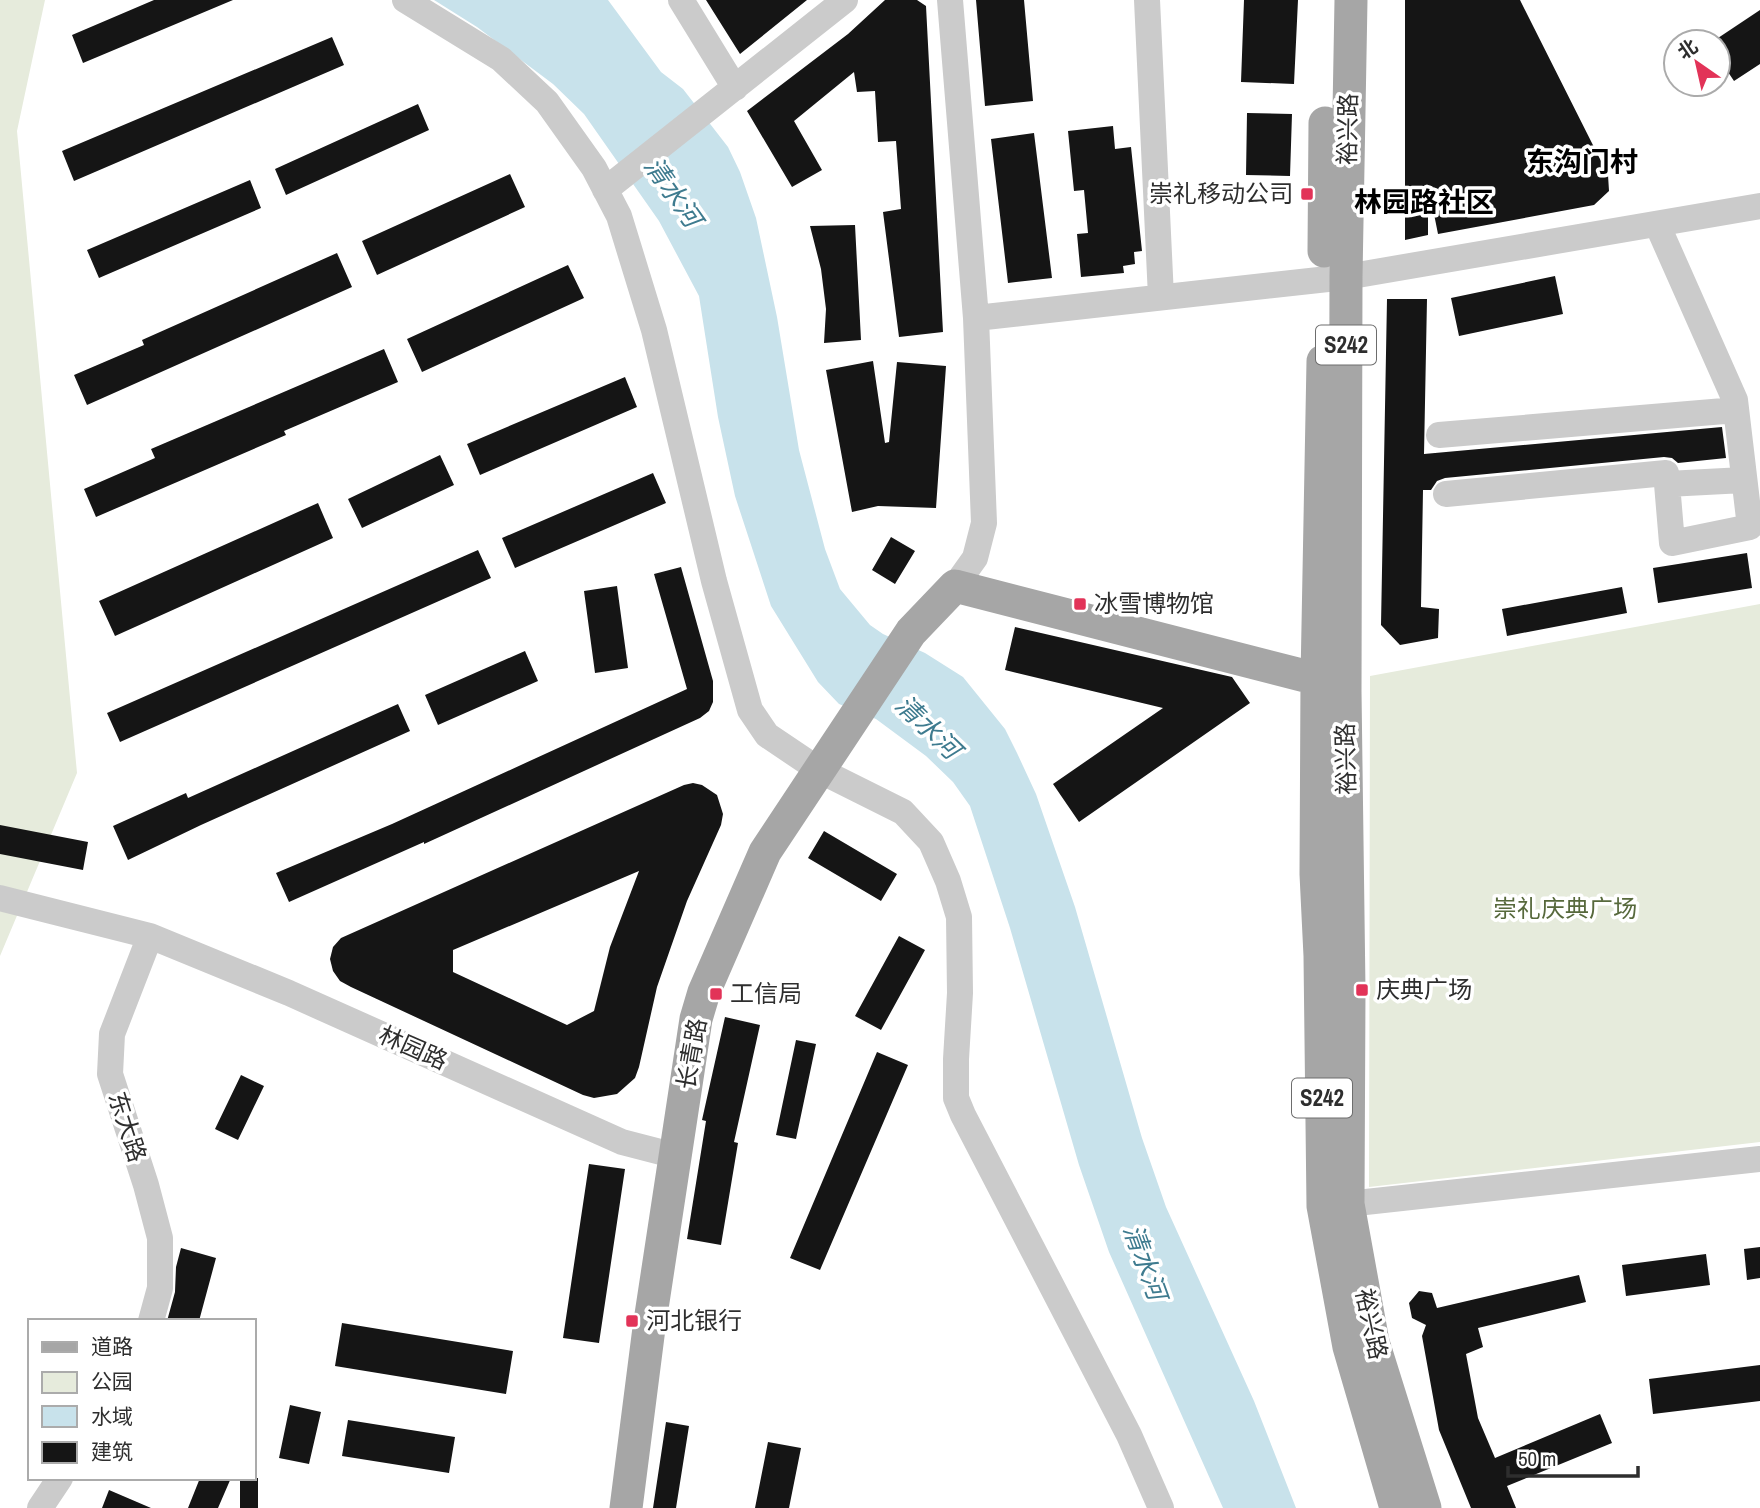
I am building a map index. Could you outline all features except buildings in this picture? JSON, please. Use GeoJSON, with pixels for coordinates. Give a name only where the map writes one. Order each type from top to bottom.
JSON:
{"type":"FeatureCollection","features":[{"type":"Feature","properties":{"kind":"main road","name":"裕兴路"},"geometry":{"type":"LineString","coordinates":[[1329,0],[1324,192],[1335,278]]}},
{"type":"Feature","properties":{"kind":"main road","name":"裕兴路"},"geometry":{"type":"LineString","coordinates":[[1351,0],[1335,278],[1331,685],[1317,874],[1336,1205],[1349,1347],[1396,1508]]}},
{"type":"Feature","properties":{"kind":"main road","name":"长青路"},"geometry":{"type":"LineString","coordinates":[[625,1508],[649,1328],[696,1019],[704,992],[765,852],[911,632],[955,586]]}},
{"type":"Feature","properties":{"kind":"main road"},"geometry":{"type":"LineString","coordinates":[[955,586],[1331,685]]}},
{"type":"Feature","properties":{"kind":"main road","name":"裕兴路"},"geometry":{"type":"LineString","coordinates":[[1336,1205],[1373,1342],[1425,1508]]}},
{"type":"Feature","properties":{"kind":"street"},"geometry":{"type":"LineString","coordinates":[[405,0],[501,59],[547,103],[594,168],[614,184],[619,216],[654,330],[714,581],[750,710],[767,736],[819,770],[903,812],[931,842],[948,881],[959,917],[960,993],[956,1098],[1129,1436],[1161,1508]]}},
{"type":"Feature","properties":{"kind":"street"},"geometry":{"type":"LineString","coordinates":[[681,0],[735,88]]}},
{"type":"Feature","properties":{"kind":"street"},"geometry":{"type":"LineString","coordinates":[[614,184],[845,0]]}},
{"type":"Feature","properties":{"kind":"street"},"geometry":{"type":"LineString","coordinates":[[950,0],[976,318],[984,523],[975,558],[955,586]]}},
{"type":"Feature","properties":{"kind":"street"},"geometry":{"type":"LineString","coordinates":[[1147,0],[1161,296]]}},
{"type":"Feature","properties":{"kind":"street"},"geometry":{"type":"LineString","coordinates":[[976,318],[1335,278],[1760,206]]}},
{"type":"Feature","properties":{"kind":"street"},"geometry":{"type":"LineString","coordinates":[[1446,494],[1666,473],[1672,543],[1750,527],[1735,400],[1657,224]]}},
{"type":"Feature","properties":{"kind":"street"},"geometry":{"type":"LineString","coordinates":[[1439,435],[1736,410]]}},
{"type":"Feature","properties":{"kind":"street"},"geometry":{"type":"LineString","coordinates":[[1667,484],[1744,480]]}},
{"type":"Feature","properties":{"kind":"street","name":"林园路"},"geometry":{"type":"LineString","coordinates":[[0,898],[150,936],[289,993],[622,1142],[676,1156]]}},
{"type":"Feature","properties":{"kind":"street","name":"东大路"},"geometry":{"type":"LineString","coordinates":[[150,936],[112,1034],[110,1074],[160,1238],[160,1288],[152,1319]]}},
{"type":"Feature","properties":{"kind":"street"},"geometry":{"type":"LineString","coordinates":[[1336,1205],[1760,1159]]}},
{"type":"Feature","properties":{"kind":"street"},"geometry":{"type":"LineString","coordinates":[[40,1508],[59,1480]]}},
{"type":"Feature","properties":{"kind":"green space"},"geometry":{"type":"Polygon","coordinates":[[[0,0],[45,0],[17,131],[77,773],[0,956],[0,0]]]}},
{"type":"Feature","properties":{"kind":"green space","name":"崇礼庆典广场"},"geometry":{"type":"Polygon","coordinates":[[[1760,604],[1760,1142],[1369,1187],[1370,676],[1760,604]]]}},
{"type":"Feature","properties":{"kind":"water","name":"清水河"},"geometry":{"type":"Polygon","coordinates":[[[434,0],[608,0],[661,72],[683,89],[728,147],[756,218],[777,317],[799,450],[825,549],[840,589],[870,625],[883,634],[925,653],[963,677],[1005,729],[1017,753],[1036,794],[1075,907],[1142,1138],[1166,1207],[1254,1401],[1296,1508],[1223,1508],[1109,1252],[1079,1165],[1010,928],[970,806],[953,782],[926,756],[876,719],[839,704],[818,682],[771,606],[735,496],[718,417],[699,296],[659,221],[584,114],[553,84],[477,27],[434,0]]]}},
{"type":"Feature","properties":{"kind":"place","name":"崇礼移动公司"},"geometry":{"type":"Point","coordinates":[1307,194]}},
{"type":"Feature","properties":{"kind":"place","name":"冰雪博物馆"},"geometry":{"type":"Point","coordinates":[1080,604]}},
{"type":"Feature","properties":{"kind":"place","name":"庆典广场"},"geometry":{"type":"Point","coordinates":[1362,990]}},
{"type":"Feature","properties":{"kind":"place","name":"工信局"},"geometry":{"type":"Point","coordinates":[716,994]}},
{"type":"Feature","properties":{"kind":"place","name":"河北银行"},"geometry":{"type":"Point","coordinates":[632,1321]}},
{"type":"Feature","properties":{"kind":"district","name":"东沟门村"},"geometry":{"type":"Point","coordinates":[1582,162]}},
{"type":"Feature","properties":{"kind":"district","name":"林园路社区"},"geometry":{"type":"Point","coordinates":[1424,202]}}]}
